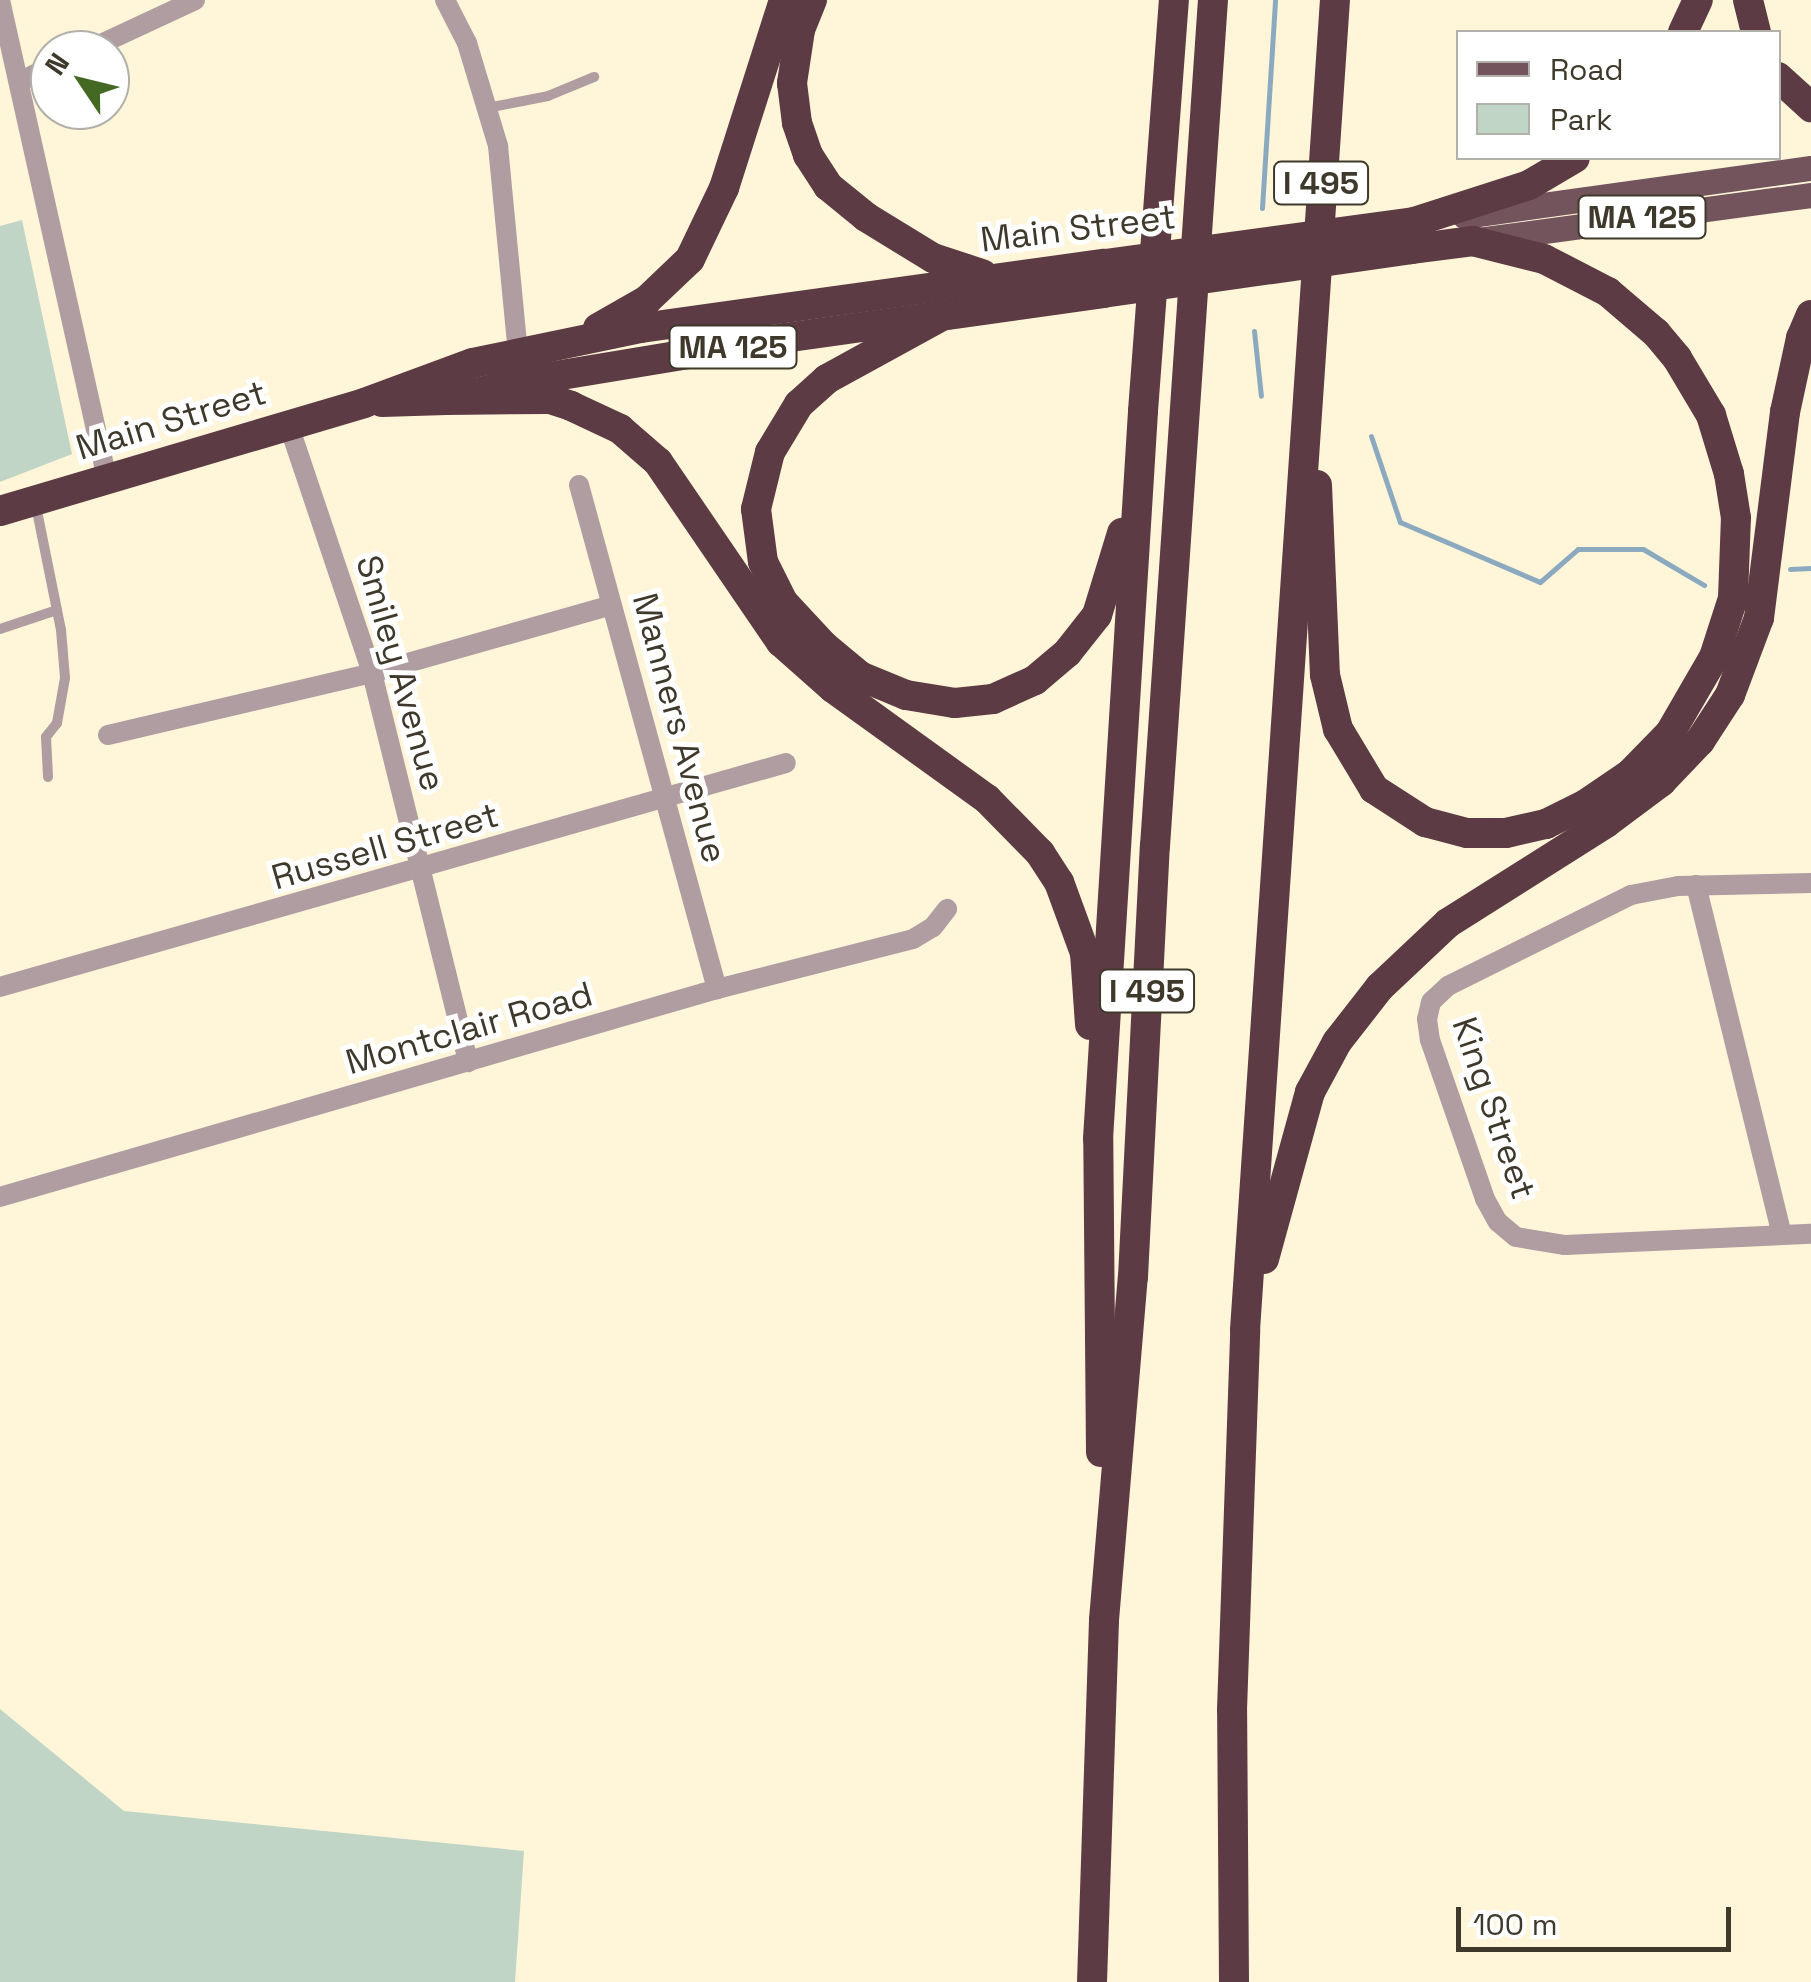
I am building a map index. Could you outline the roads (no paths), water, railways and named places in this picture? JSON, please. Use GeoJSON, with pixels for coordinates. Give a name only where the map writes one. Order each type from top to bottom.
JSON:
{"type":"FeatureCollection","features":[{"type":"Feature","properties":{"kind":"highway"},"geometry":{"type":"LineString","coordinates":[[574,341],[647,300],[690,258],[724,188],[784,0]]}},
{"type":"Feature","properties":{"kind":"highway"},"geometry":{"type":"LineString","coordinates":[[812,0],[800,30],[792,84],[797,123],[808,155],[828,186],[897,238],[933,258],[989,277]]}},
{"type":"Feature","properties":{"kind":"highway"},"geometry":{"type":"LineString","coordinates":[[1153,0],[1164,123]]}},
{"type":"Feature","properties":{"kind":"highway"},"geometry":{"type":"LineString","coordinates":[[1098,1139],[1142,411],[1174,0]]}},
{"type":"Feature","properties":{"kind":"highway","name":"I 495"},"geometry":{"type":"LineString","coordinates":[[1092,1982],[1104,1620],[1133,1276],[1155,846],[1213,0]]}},
{"type":"Feature","properties":{"kind":"highway","name":"I 495"},"geometry":{"type":"LineString","coordinates":[[1234,1982],[1232,1710],[1245,1330],[1296,548],[1312,367],[1318,213],[1336,0]]}},
{"type":"Feature","properties":{"kind":"highway"},"geometry":{"type":"LineString","coordinates":[[1685,30],[1698,0]]}},
{"type":"Feature","properties":{"kind":"highway"},"geometry":{"type":"LineString","coordinates":[[1748,0],[1756,30]]}},
{"type":"Feature","properties":{"kind":"highway"},"geometry":{"type":"LineString","coordinates":[[1781,81],[1811,107]]}},
{"type":"Feature","properties":{"kind":"highway"},"geometry":{"type":"LineString","coordinates":[[1413,236],[1530,185],[1572,160]]}},
{"type":"Feature","properties":{"kind":"highway","name":"Main Street"},"geometry":{"type":"LineString","coordinates":[[364,403],[446,400],[613,366],[938,318],[1104,278],[1413,236],[1473,240]]}},
{"type":"Feature","properties":{"kind":"highway"},"geometry":{"type":"LineString","coordinates":[[1312,367],[1326,675],[1338,729],[1360,772],[1406,813],[1445,829],[1484,834],[1546,824],[1608,790],[1670,733],[1714,657],[1738,567],[1729,474],[1711,415],[1695,384],[1632,310],[1582,276],[1544,259],[1473,240]]}},
{"type":"Feature","properties":{"kind":"highway","name":"Main Street"},"geometry":{"type":"LineString","coordinates":[[0,510],[364,403],[428,376],[574,341],[989,277],[1104,278]]}},
{"type":"Feature","properties":{"kind":"highway"},"geometry":{"type":"LineString","coordinates":[[1245,1330],[1290,1154],[1310,1092],[1337,1042],[1380,987],[1448,923],[1541,866],[1661,782],[1700,741],[1730,696],[1759,618],[1785,412],[1801,338],[1811,315]]}},
{"type":"Feature","properties":{"kind":"highway"},"geometry":{"type":"LineString","coordinates":[[938,318],[826,379],[799,404],[770,452],[756,509],[763,562],[783,602],[824,646],[860,676],[906,695],[955,703],[992,700],[1035,680],[1067,654],[1098,616],[1119,554],[1142,411]]}},
{"type":"Feature","properties":{"kind":"highway"},"geometry":{"type":"LineString","coordinates":[[446,400],[550,400],[620,429],[672,480],[736,581],[781,642],[834,688],[987,799],[1040,852],[1059,882],[1085,953],[1098,1139],[1104,1620]]}},
{"type":"Feature","properties":{"kind":"main road","name":"Main Street"},"geometry":{"type":"LineString","coordinates":[[1413,236],[1811,168]]}},
{"type":"Feature","properties":{"kind":"main road","name":"Main Street"},"geometry":{"type":"LineString","coordinates":[[1473,240],[1811,196]]}},
{"type":"Feature","properties":{"kind":"street"},"geometry":{"type":"LineString","coordinates":[[0,0],[107,478]]}},
{"type":"Feature","properties":{"kind":"street"},"geometry":{"type":"LineString","coordinates":[[130,30],[195,0]]}},
{"type":"Feature","properties":{"kind":"street"},"geometry":{"type":"LineString","coordinates":[[445,0],[467,43],[498,146],[518,353]]}},
{"type":"Feature","properties":{"kind":"street"},"geometry":{"type":"LineString","coordinates":[[19,82],[30,77]]}},
{"type":"Feature","properties":{"kind":"street","name":"Smiley Avenue"},"geometry":{"type":"LineString","coordinates":[[288,423],[372,672],[468,1062]]}},
{"type":"Feature","properties":{"kind":"street","name":"Manners Avenue"},"geometry":{"type":"LineString","coordinates":[[579,484],[718,989]]}},
{"type":"Feature","properties":{"kind":"street"},"geometry":{"type":"LineString","coordinates":[[108,735],[372,672],[612,605]]}},
{"type":"Feature","properties":{"kind":"street","name":"Russell Street"},"geometry":{"type":"LineString","coordinates":[[0,987],[786,764]]}},
{"type":"Feature","properties":{"kind":"street"},"geometry":{"type":"LineString","coordinates":[[1782,1235],[1696,885],[1811,883]]}},
{"type":"Feature","properties":{"kind":"street","name":"King Street"},"geometry":{"type":"LineString","coordinates":[[1696,885],[1647,890],[1604,905],[1448,986],[1431,1002],[1426,1019],[1430,1040],[1492,1212],[1516,1237],[1565,1245],[1811,1234]]}},
{"type":"Feature","properties":{"kind":"street","name":"Montclair Road"},"geometry":{"type":"LineString","coordinates":[[0,1197],[718,989],[913,938],[933,927],[946,909]]}},
{"type":"Feature","properties":{"kind":"lane"},"geometry":{"type":"LineString","coordinates":[[487,108],[548,96],[594,77]]}},
{"type":"Feature","properties":{"kind":"lane"},"geometry":{"type":"LineString","coordinates":[[35,500],[57,610],[65,678],[57,723],[46,738],[48,777]]}},
{"type":"Feature","properties":{"kind":"lane"},"geometry":{"type":"LineString","coordinates":[[0,629],[57,610]]}},
{"type":"Feature","properties":{"kind":"waterway"},"geometry":{"type":"LineString","coordinates":[[1262,208],[1275,0]]}},
{"type":"Feature","properties":{"kind":"waterway"},"geometry":{"type":"LineString","coordinates":[[1254,331],[1261,396]]}},
{"type":"Feature","properties":{"kind":"waterway"},"geometry":{"type":"LineString","coordinates":[[1371,436],[1400,522],[1540,582],[1578,549],[1643,549],[1704,585]]}},
{"type":"Feature","properties":{"kind":"waterway"},"geometry":{"type":"LineString","coordinates":[[1790,569],[1811,568]]}}]}
